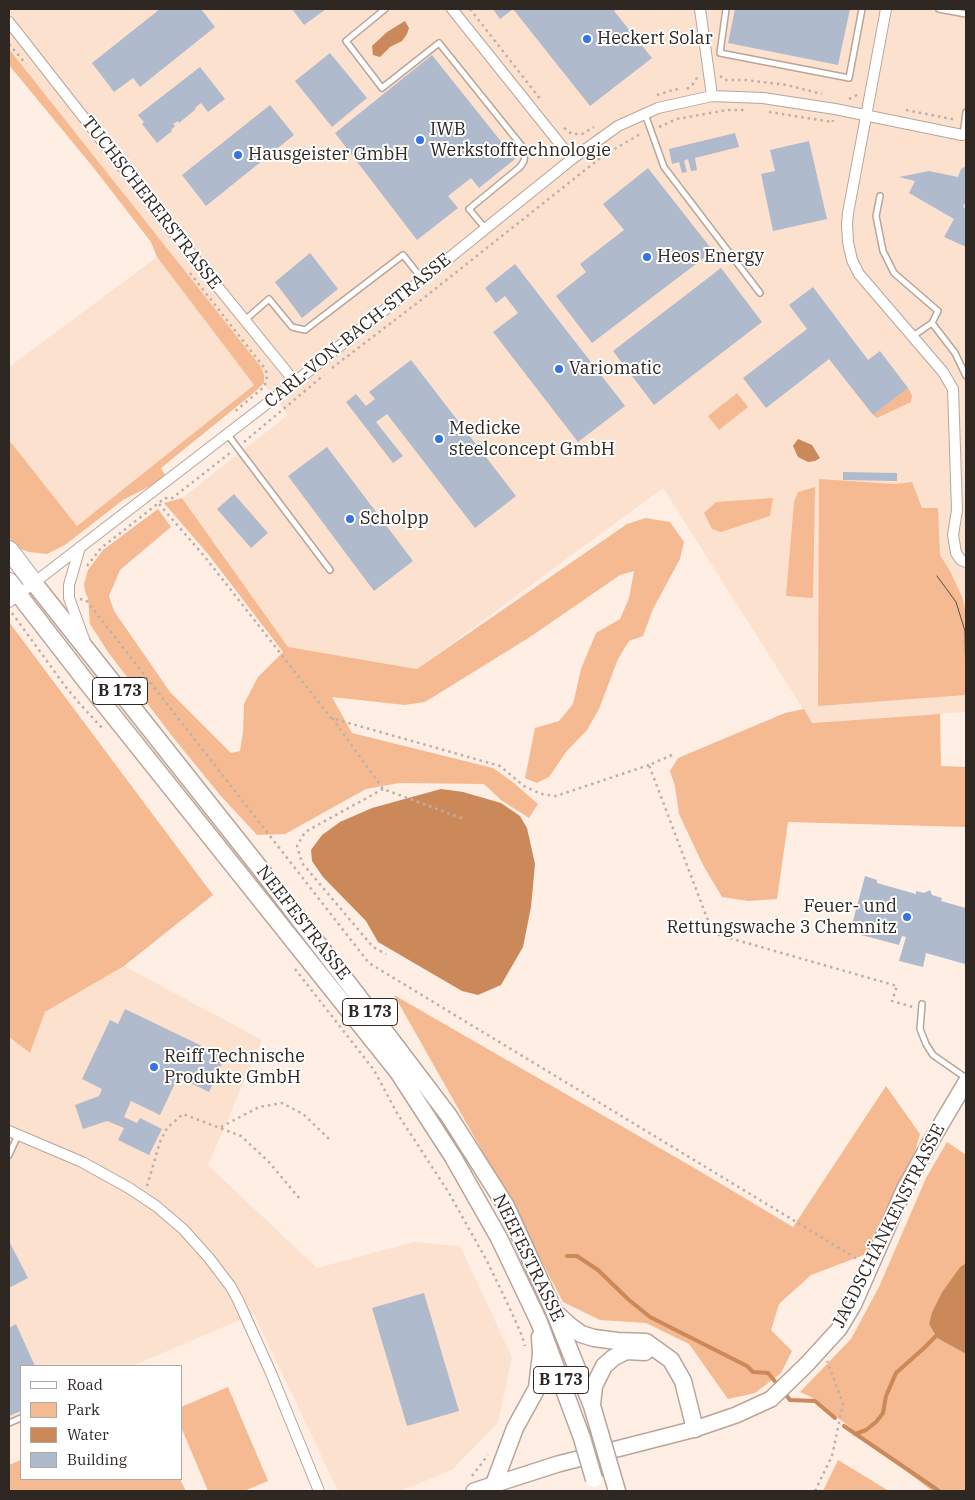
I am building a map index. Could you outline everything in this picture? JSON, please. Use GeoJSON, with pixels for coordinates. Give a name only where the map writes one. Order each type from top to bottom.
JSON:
{"type":"FeatureCollection","features":[{"type":"Feature","properties":{"kind":"highway","name":"NEEFESTRASSE"},"geometry":{"type":"LineString","coordinates":[[9,550],[34,583]]}},
{"type":"Feature","properties":{"kind":"main road","name":"NEEFESTRASSE"},"geometry":{"type":"LineString","coordinates":[[34,583],[356,992],[448,1116],[506,1206],[554,1311],[592,1406],[617,1491]]}},
{"type":"Feature","properties":{"kind":"main road","name":"NEEFESTRASSE"},"geometry":{"type":"LineString","coordinates":[[11,597],[88,684],[398,1072],[453,1156],[499,1238],[539,1322],[582,1438],[595,1485]]}},
{"type":"Feature","properties":{"kind":"main road","name":"JAGDSCHÄNKENSTRASSE"},"geometry":{"type":"LineString","coordinates":[[474,1491],[503,1485],[558,1464],[695,1429],[736,1415],[771,1399],[821,1350],[839,1329],[854,1304],[904,1190],[966,1080]]}},
{"type":"Feature","properties":{"kind":"main road"},"geometry":{"type":"LineString","coordinates":[[554,1311],[581,1334],[594,1338],[618,1341],[646,1342],[671,1360],[683,1382],[695,1429]]}},
{"type":"Feature","properties":{"kind":"main road"},"geometry":{"type":"LineString","coordinates":[[503,1485],[515,1428],[536,1388],[541,1354],[539,1322]]}},
{"type":"Feature","properties":{"kind":"main road"},"geometry":{"type":"LineString","coordinates":[[592,1406],[594,1386],[604,1366],[613,1358],[626,1351],[636,1351],[671,1360]]}},
{"type":"Feature","properties":{"kind":"street"},"geometry":{"type":"LineString","coordinates":[[452,9],[572,160]]}},
{"type":"Feature","properties":{"kind":"street"},"geometry":{"type":"LineString","coordinates":[[700,9],[712,96]]}},
{"type":"Feature","properties":{"kind":"street"},"geometry":{"type":"LineString","coordinates":[[886,9],[846,224],[848,242],[852,260],[859,274],[943,372],[953,389],[957,510],[953,535],[956,553],[961,560],[966,562]]}},
{"type":"Feature","properties":{"kind":"street","name":"TUCHSCHERERSTRASSE"},"geometry":{"type":"LineString","coordinates":[[9,22],[174,233],[295,382]]}},
{"type":"Feature","properties":{"kind":"street","name":"CARL-VON-BACH-STRASSE"},"geometry":{"type":"LineString","coordinates":[[11,597],[34,583],[151,494],[295,382],[572,160],[618,126],[658,108],[712,96],[764,98],[835,109],[964,135]]}},
{"type":"Feature","properties":{"kind":"street"},"geometry":{"type":"LineString","coordinates":[[957,510],[966,517]]}},
{"type":"Feature","properties":{"kind":"street"},"geometry":{"type":"LineString","coordinates":[[80,547],[69,585],[69,598],[87,649]]}},
{"type":"Feature","properties":{"kind":"street"},"geometry":{"type":"LineString","coordinates":[[13,1133],[82,1162],[146,1199],[184,1229],[209,1258],[231,1287],[271,1373],[319,1491]]}},
{"type":"Feature","properties":{"kind":"lane"},"geometry":{"type":"LineString","coordinates":[[385,9],[346,41],[382,88],[439,43],[525,150],[524,161],[520,167],[470,209],[486,229]]}},
{"type":"Feature","properties":{"kind":"lane"},"geometry":{"type":"LineString","coordinates":[[726,9],[720,53],[849,78],[862,9]]}},
{"type":"Feature","properties":{"kind":"lane"},"geometry":{"type":"LineString","coordinates":[[939,9],[966,14]]}},
{"type":"Feature","properties":{"kind":"lane"},"geometry":{"type":"LineString","coordinates":[[964,135],[966,112]]}},
{"type":"Feature","properties":{"kind":"lane"},"geometry":{"type":"LineString","coordinates":[[645,114],[664,167],[760,293]]}},
{"type":"Feature","properties":{"kind":"lane"},"geometry":{"type":"LineString","coordinates":[[880,196],[876,216],[883,251],[894,273],[938,311],[932,324],[912,336]]}},
{"type":"Feature","properties":{"kind":"lane"},"geometry":{"type":"LineString","coordinates":[[245,320],[269,299],[292,328],[305,330],[403,255],[423,280]]}},
{"type":"Feature","properties":{"kind":"lane"},"geometry":{"type":"LineString","coordinates":[[932,324],[954,353],[966,376]]}},
{"type":"Feature","properties":{"kind":"lane"},"geometry":{"type":"LineString","coordinates":[[228,434],[330,570]]}},
{"type":"Feature","properties":{"kind":"lane"},"geometry":{"type":"LineString","coordinates":[[922,1007],[920,1029],[929,1050],[966,1080]]}},
{"type":"Feature","properties":{"kind":"lane"},"geometry":{"type":"LineString","coordinates":[[9,1155],[13,1133]]}},
{"type":"Feature","properties":{"kind":"path"},"geometry":{"type":"LineString","coordinates":[[9,44],[31,70]]}},
{"type":"Feature","properties":{"kind":"path"},"geometry":{"type":"LineString","coordinates":[[769,112],[833,122],[835,109]]}},
{"type":"Feature","properties":{"kind":"path"},"geometry":{"type":"LineString","coordinates":[[85,570],[101,548],[166,498],[171,499],[238,448],[328,372],[604,155],[639,135],[677,119],[727,110],[752,110]]}},
{"type":"Feature","properties":{"kind":"path"},"geometry":{"type":"LineString","coordinates":[[189,272],[263,366],[267,375],[264,388],[227,418]]}},
{"type":"Feature","properties":{"kind":"path"},"geometry":{"type":"LineString","coordinates":[[151,494],[205,557],[332,718],[383,788],[464,819]]}},
{"type":"Feature","properties":{"kind":"path"},"geometry":{"type":"LineString","coordinates":[[81,591],[81,599]]}},
{"type":"Feature","properties":{"kind":"path"},"geometry":{"type":"LineString","coordinates":[[11,597],[22,630],[80,704],[107,732]]}},
{"type":"Feature","properties":{"kind":"path"},"geometry":{"type":"LineString","coordinates":[[69,598],[86,600],[92,607],[369,963],[871,1267]]}},
{"type":"Feature","properties":{"kind":"path"},"geometry":{"type":"LineString","coordinates":[[332,718],[500,766],[524,786],[541,794],[556,796],[649,765],[672,755]]}},
{"type":"Feature","properties":{"kind":"path"},"geometry":{"type":"LineString","coordinates":[[649,765],[707,918],[719,935],[897,986],[892,1001],[922,1007]]}},
{"type":"Feature","properties":{"kind":"path"},"geometry":{"type":"LineString","coordinates":[[383,788],[305,832],[297,846],[302,863],[373,947],[386,954]]}},
{"type":"Feature","properties":{"kind":"path"},"geometry":{"type":"LineString","coordinates":[[295,969],[374,1070],[397,1113],[449,1192],[487,1261],[519,1328],[525,1349]]}},
{"type":"Feature","properties":{"kind":"path"},"geometry":{"type":"LineString","coordinates":[[221,1127],[259,1107],[282,1104],[303,1114],[328,1139]]}},
{"type":"Feature","properties":{"kind":"path"},"geometry":{"type":"LineString","coordinates":[[146,1199],[160,1142],[167,1128],[183,1114],[221,1127],[240,1136],[268,1162],[299,1198]]}},
{"type":"Feature","properties":{"kind":"path"},"geometry":{"type":"LineString","coordinates":[[815,1491],[832,1456],[843,1404],[821,1350]]}},
{"type":"Feature","properties":{"kind":"shaded area"},"geometry":{"type":"Polygon","coordinates":[[[9,9],[966,9],[966,712],[812,723],[663,488],[417,669],[288,647],[182,498],[288,415],[93,167],[9,65],[9,9]]]}},
{"type":"Feature","properties":{"kind":"shaded area"},"geometry":{"type":"Polygon","coordinates":[[[157,257],[254,385],[77,526],[9,440],[9,367],[157,257]]]}},
{"type":"Feature","properties":{"kind":"shaded area"},"geometry":{"type":"Polygon","coordinates":[[[124,966],[262,1040],[208,1165],[317,1268],[414,1242],[460,1246],[512,1357],[498,1423],[452,1470],[401,1491],[338,1491],[254,1314],[134,1365],[20,1365],[20,1414],[9,1419],[9,1037],[30,1053],[45,1012],[124,966]]]}},
{"type":"Feature","properties":{"kind":"green space"},"geometry":{"type":"Polygon","coordinates":[[[9,49],[261,367],[264,375],[264,383],[256,391],[161,468],[165,475],[152,485],[123,500],[65,545],[47,554],[21,549],[9,538],[9,440],[77,526],[254,385],[157,257],[151,242],[93,167],[9,65],[9,49]]]}},
{"type":"Feature","properties":{"kind":"green space"},"geometry":{"type":"Polygon","coordinates":[[[908,388],[912,395],[911,402],[877,418],[873,415],[908,388]]]}},
{"type":"Feature","properties":{"kind":"green space"},"geometry":{"type":"Polygon","coordinates":[[[737,393],[748,407],[719,430],[708,416],[737,393]]]}},
{"type":"Feature","properties":{"kind":"green space"},"geometry":{"type":"Polygon","coordinates":[[[819,479],[894,484],[912,482],[922,508],[938,508],[940,555],[962,597],[966,612],[966,695],[818,706],[819,479]]]}},
{"type":"Feature","properties":{"kind":"green space"},"geometry":{"type":"Polygon","coordinates":[[[815,487],[813,598],[786,596],[794,502],[798,492],[815,487]]]}},
{"type":"Feature","properties":{"kind":"green space"},"geometry":{"type":"Polygon","coordinates":[[[182,498],[288,647],[417,669],[627,524],[646,518],[670,522],[684,542],[680,559],[653,609],[643,636],[629,641],[618,659],[599,709],[587,730],[566,752],[549,777],[537,783],[525,778],[535,728],[559,721],[573,704],[581,669],[596,633],[620,619],[629,598],[634,571],[620,575],[530,637],[425,702],[405,705],[332,697],[352,733],[493,768],[538,804],[529,818],[501,800],[484,784],[399,783],[366,789],[285,834],[257,835],[220,795],[172,736],[108,652],[90,624],[88,598],[84,584],[88,570],[103,550],[158,509],[171,527],[120,570],[109,596],[114,611],[170,692],[231,753],[240,751],[244,704],[258,677],[283,652],[208,554],[164,503],[182,498]]]}},
{"type":"Feature","properties":{"kind":"green space"},"geometry":{"type":"Polygon","coordinates":[[[773,498],[770,516],[721,532],[712,529],[704,513],[716,502],[773,498]]]}},
{"type":"Feature","properties":{"kind":"green space"},"geometry":{"type":"Polygon","coordinates":[[[9,622],[213,895],[124,966],[45,1012],[30,1053],[9,1037],[9,622]]]}},
{"type":"Feature","properties":{"kind":"green space"},"geometry":{"type":"Polygon","coordinates":[[[804,709],[812,723],[940,714],[941,766],[966,767],[966,827],[788,822],[777,899],[748,901],[722,897],[703,865],[679,814],[675,786],[670,771],[678,758],[785,713],[804,709]]]}},
{"type":"Feature","properties":{"kind":"green space"},"geometry":{"type":"Polygon","coordinates":[[[394,995],[793,1227],[886,1086],[920,1134],[913,1159],[869,1253],[811,1275],[779,1304],[771,1330],[792,1351],[781,1373],[755,1393],[728,1399],[689,1344],[646,1323],[600,1320],[563,1302],[506,1193],[394,995]]]}},
{"type":"Feature","properties":{"kind":"green space"},"geometry":{"type":"Polygon","coordinates":[[[947,1142],[966,1155],[966,1263],[960,1267],[942,1292],[932,1312],[929,1324],[937,1338],[966,1354],[966,1491],[932,1491],[811,1397],[800,1392],[851,1339],[879,1287],[926,1178],[947,1142]]]}},
{"type":"Feature","properties":{"kind":"green space"},"geometry":{"type":"Polygon","coordinates":[[[228,1387],[268,1481],[244,1491],[208,1491],[182,1429],[182,1407],[228,1387]]]}},
{"type":"Feature","properties":{"kind":"green space"},"geometry":{"type":"Polygon","coordinates":[[[20,1460],[20,1480],[180,1480],[186,1491],[9,1491],[9,1465],[20,1460]]]}},
{"type":"Feature","properties":{"kind":"green space"},"geometry":{"type":"Polygon","coordinates":[[[838,1460],[889,1491],[823,1491],[838,1460]]]}},
{"type":"Feature","properties":{"kind":"water"},"geometry":{"type":"Polygon","coordinates":[[[405,21],[409,28],[402,41],[390,47],[380,57],[373,55],[372,46],[387,32],[405,21]]]}},
{"type":"Feature","properties":{"kind":"water"},"geometry":{"type":"Polygon","coordinates":[[[798,439],[812,445],[820,458],[808,462],[798,457],[793,446],[798,439]]]}},
{"type":"Feature","properties":{"kind":"water"},"geometry":{"type":"Polygon","coordinates":[[[441,789],[463,792],[501,803],[520,816],[527,828],[535,864],[531,907],[523,947],[501,985],[478,995],[462,991],[378,942],[366,921],[323,877],[312,861],[311,850],[322,835],[340,822],[372,808],[441,789]]]}},
{"type":"Feature","properties":{"kind":"water"},"geometry":{"type":"Polygon","coordinates":[[[966,1263],[966,1354],[937,1338],[929,1324],[932,1312],[942,1292],[960,1267],[966,1263]]]}},
{"type":"Feature","properties":{"kind":"building"},"geometry":{"type":"Polygon","coordinates":[[[160,9],[201,9],[215,27],[140,87],[133,78],[114,92],[92,63],[160,9]]]}},
{"type":"Feature","properties":{"kind":"building"},"geometry":{"type":"Polygon","coordinates":[[[292,9],[326,9],[304,25],[292,9]]]}},
{"type":"Feature","properties":{"kind":"building"},"geometry":{"type":"Polygon","coordinates":[[[493,9],[513,9],[500,19],[493,9]]]}},
{"type":"Feature","properties":{"kind":"building","name":"Heckert Solar"},"geometry":{"type":"Polygon","coordinates":[[[513,9],[617,9],[614,11],[652,58],[590,106],[513,9]]]}},
{"type":"Feature","properties":{"kind":"building","name":"Heckert Solar"},"geometry":{"type":"Polygon","coordinates":[[[735,9],[850,9],[838,65],[728,43],[735,9]]]}},
{"type":"Feature","properties":{"kind":"building"},"geometry":{"type":"Polygon","coordinates":[[[330,53],[367,98],[332,127],[295,81],[330,53]]]}},
{"type":"Feature","properties":{"kind":"building","name":"IWB Werkstofftechnologie"},"geometry":{"type":"Polygon","coordinates":[[[432,55],[515,159],[479,188],[471,178],[448,196],[458,208],[417,240],[335,133],[432,55]]]}},
{"type":"Feature","properties":{"kind":"building"},"geometry":{"type":"Polygon","coordinates":[[[200,67],[225,99],[208,112],[201,103],[179,123],[178,121],[173,124],[175,126],[172,131],[157,143],[142,124],[144,122],[138,115],[200,67]]]}},
{"type":"Feature","properties":{"kind":"building","name":"Hausgeister GmbH"},"geometry":{"type":"Polygon","coordinates":[[[270,105],[294,135],[206,206],[182,175],[270,105]]]}},
{"type":"Feature","properties":{"kind":"building"},"geometry":{"type":"Polygon","coordinates":[[[735,133],[739,147],[695,158],[697,170],[691,171],[688,159],[684,161],[687,172],[682,173],[679,162],[672,164],[669,149],[735,133]]]}},
{"type":"Feature","properties":{"kind":"building"},"geometry":{"type":"Polygon","coordinates":[[[809,141],[827,219],[773,231],[761,174],[775,171],[770,150],[809,141]]]}},
{"type":"Feature","properties":{"kind":"building"},"geometry":{"type":"Polygon","coordinates":[[[966,166],[966,201],[963,207],[966,209],[966,247],[944,237],[954,219],[909,193],[915,181],[899,177],[929,171],[958,177],[961,169],[966,166]]]}},
{"type":"Feature","properties":{"kind":"building","name":"Heos Energy"},"geometry":{"type":"Polygon","coordinates":[[[648,168],[713,251],[592,343],[556,296],[586,272],[580,264],[624,230],[603,204],[648,168]]]}},
{"type":"Feature","properties":{"kind":"building"},"geometry":{"type":"Polygon","coordinates":[[[310,253],[338,289],[302,318],[275,282],[310,253]]]}},
{"type":"Feature","properties":{"kind":"building","name":"Variomatic"},"geometry":{"type":"Polygon","coordinates":[[[515,264],[625,406],[578,442],[493,332],[518,313],[505,296],[496,303],[485,288],[515,264]]]}},
{"type":"Feature","properties":{"kind":"building"},"geometry":{"type":"Polygon","coordinates":[[[721,268],[762,322],[654,405],[613,351],[721,268]]]}},
{"type":"Feature","properties":{"kind":"building"},"geometry":{"type":"Polygon","coordinates":[[[813,287],[868,360],[880,351],[908,388],[873,415],[829,359],[766,408],[743,378],[807,329],[789,305],[813,287]]]}},
{"type":"Feature","properties":{"kind":"building","name":"Medicke steelconcept GmbH"},"geometry":{"type":"Polygon","coordinates":[[[411,360],[516,496],[475,528],[387,414],[376,422],[403,456],[393,463],[346,402],[356,394],[366,406],[375,399],[369,392],[411,360]]]}},
{"type":"Feature","properties":{"kind":"building","name":"Scholpp"},"geometry":{"type":"Polygon","coordinates":[[[327,447],[413,561],[374,591],[288,476],[327,447]]]}},
{"type":"Feature","properties":{"kind":"building"},"geometry":{"type":"Polygon","coordinates":[[[843,472],[897,473],[897,481],[843,480],[843,472]]]}},
{"type":"Feature","properties":{"kind":"building"},"geometry":{"type":"Polygon","coordinates":[[[234,494],[268,533],[251,548],[217,509],[234,494]]]}},
{"type":"Feature","properties":{"kind":"building"},"geometry":{"type":"Polygon","coordinates":[[[865,876],[877,880],[877,883],[916,894],[916,891],[924,893],[930,890],[932,895],[942,898],[941,901],[966,908],[965,964],[926,953],[923,967],[899,961],[906,937],[902,936],[899,945],[850,932],[865,876]]]}},
{"type":"Feature","properties":{"kind":"building","name":"Reiff Technische Produkte GmbH"},"geometry":{"type":"Polygon","coordinates":[[[125,1009],[225,1057],[209,1092],[178,1077],[160,1115],[131,1101],[124,1117],[137,1123],[140,1118],[162,1129],[149,1155],[118,1140],[124,1128],[107,1121],[83,1129],[75,1105],[99,1096],[102,1089],[82,1079],[110,1020],[118,1024],[125,1009]]]}},
{"type":"Feature","properties":{"kind":"building"},"geometry":{"type":"Polygon","coordinates":[[[9,1241],[28,1278],[9,1288],[9,1241]]]}},
{"type":"Feature","properties":{"kind":"building"},"geometry":{"type":"Polygon","coordinates":[[[424,1293],[459,1411],[407,1426],[372,1308],[424,1293]]]}},
{"type":"Feature","properties":{"kind":"building"},"geometry":{"type":"Polygon","coordinates":[[[16,1324],[35,1365],[20,1365],[20,1411],[9,1416],[9,1328],[16,1324]]]}},
{"type":"Feature","properties":{"kind":"waterway"},"geometry":{"type":"LineString","coordinates":[[567,1256],[577,1256],[598,1270],[650,1317],[747,1366],[753,1372],[768,1373],[778,1385]]}},
{"type":"Feature","properties":{"kind":"waterway"},"geometry":{"type":"LineString","coordinates":[[855,1434],[866,1430],[876,1422],[883,1413],[886,1396],[896,1373],[936,1336]]}},
{"type":"Feature","properties":{"kind":"waterway"},"geometry":{"type":"LineString","coordinates":[[783,1391],[790,1400],[815,1401],[835,1418]]}},
{"type":"Feature","properties":{"kind":"waterway"},"geometry":{"type":"LineString","coordinates":[[844,1426],[939,1491]]}},
{"type":"Feature","properties":{"kind":"tram line"},"geometry":{"type":"LineString","coordinates":[[937,576],[956,602],[965,631],[966,689]]}},
{"type":"Feature","properties":{"kind":"place","name":"Heckert Solar"},"geometry":{"type":"Point","coordinates":[587,39]}},
{"type":"Feature","properties":{"kind":"place","name":"IWB Werkstofftechnologie"},"geometry":{"type":"Point","coordinates":[420,140]}},
{"type":"Feature","properties":{"kind":"place","name":"Hausgeister GmbH"},"geometry":{"type":"Point","coordinates":[238,155]}},
{"type":"Feature","properties":{"kind":"place","name":"Heos Energy"},"geometry":{"type":"Point","coordinates":[647,257]}},
{"type":"Feature","properties":{"kind":"place","name":"Variomatic"},"geometry":{"type":"Point","coordinates":[559,369]}},
{"type":"Feature","properties":{"kind":"place","name":"Medicke steelconcept GmbH"},"geometry":{"type":"Point","coordinates":[439,439]}},
{"type":"Feature","properties":{"kind":"place","name":"Scholpp"},"geometry":{"type":"Point","coordinates":[350,519]}},
{"type":"Feature","properties":{"kind":"place","name":"Feuer- und Rettungswache 3 Chemnitz"},"geometry":{"type":"Point","coordinates":[907,917]}},
{"type":"Feature","properties":{"kind":"place","name":"Reiff Technische Produkte GmbH"},"geometry":{"type":"Point","coordinates":[154,1067]}}]}
